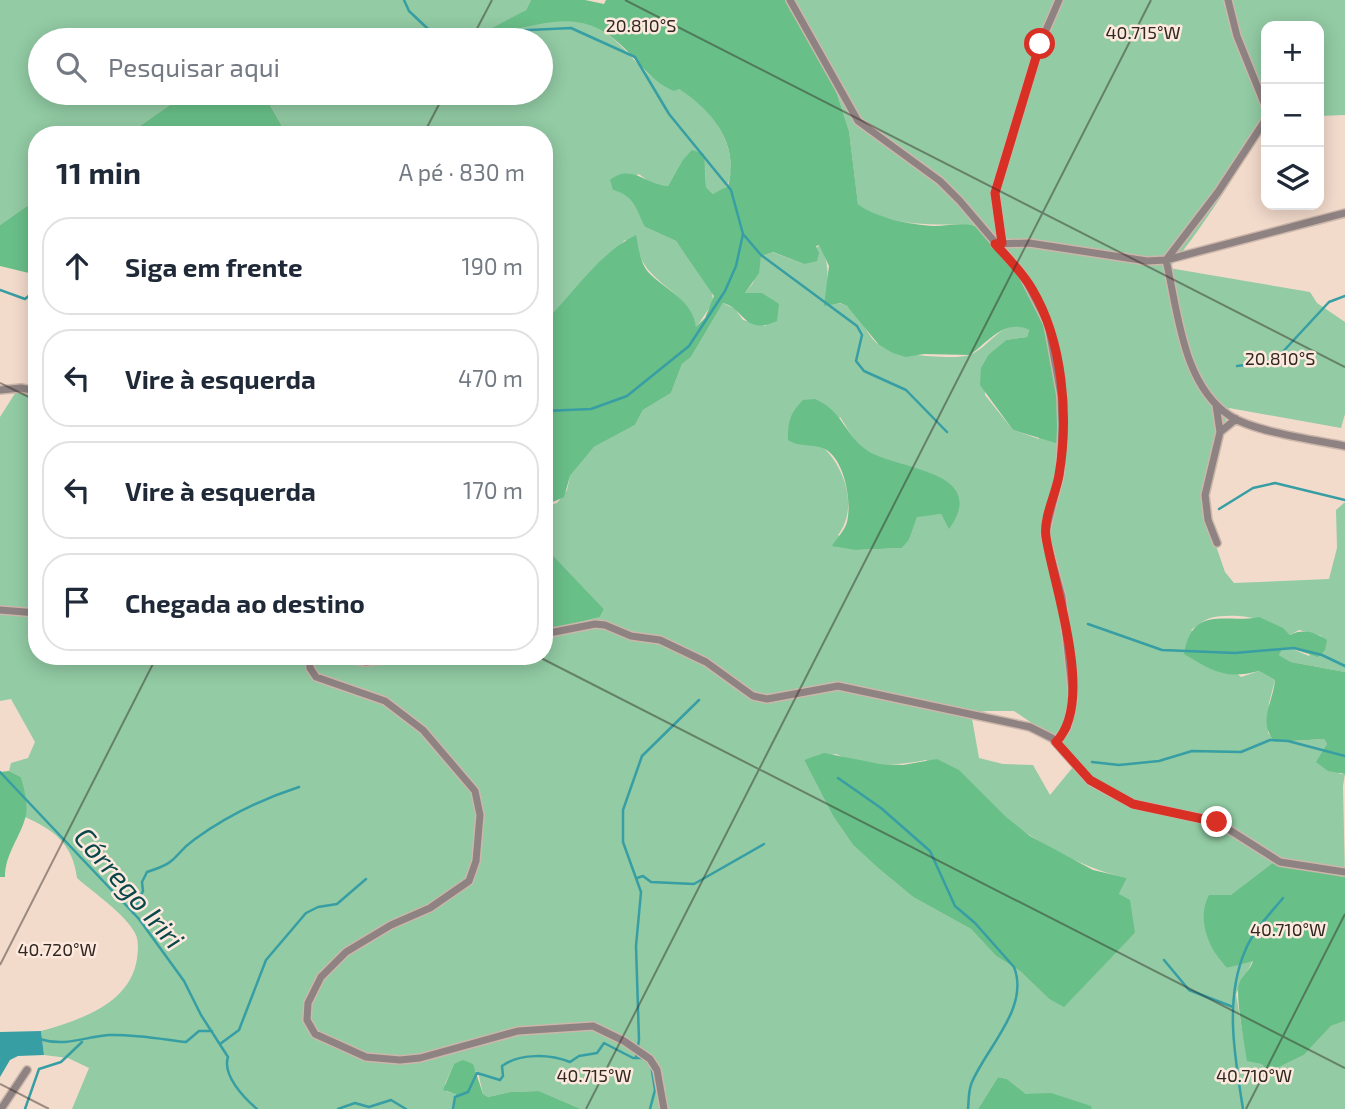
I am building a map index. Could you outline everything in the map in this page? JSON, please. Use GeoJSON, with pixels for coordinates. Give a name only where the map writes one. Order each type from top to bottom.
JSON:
{"type":"FeatureCollection","features":[{"type":"Feature","properties":{"kind":"street"},"geometry":{"type":"LineString","coordinates":[[790,0],[858,121],[940,181],[999,244],[1023,275],[1043,311],[1052,335],[1061,395],[1060,474],[1045,535],[1064,609],[1073,699],[1067,728],[1056,742]]}},
{"type":"Feature","properties":{"kind":"street"},"geometry":{"type":"LineString","coordinates":[[999,244],[995,193],[1040,44],[1059,0]]}},
{"type":"Feature","properties":{"kind":"street"},"geometry":{"type":"LineString","coordinates":[[1228,0],[1237,36],[1261,96]]}},
{"type":"Feature","properties":{"kind":"street"},"geometry":{"type":"LineString","coordinates":[[1166,260],[1218,192],[1261,127]]}},
{"type":"Feature","properties":{"kind":"street"},"geometry":{"type":"LineString","coordinates":[[999,244],[1029,243],[1147,261],[1166,260],[1345,213]]}},
{"type":"Feature","properties":{"kind":"street"},"geometry":{"type":"LineString","coordinates":[[1166,260],[1197,378],[1216,405],[1236,419],[1345,446]]}},
{"type":"Feature","properties":{"kind":"street"},"geometry":{"type":"LineString","coordinates":[[0,390],[28,389]]}},
{"type":"Feature","properties":{"kind":"street"},"geometry":{"type":"LineString","coordinates":[[1216,405],[1220,432],[1205,495],[1208,520],[1217,543]]}},
{"type":"Feature","properties":{"kind":"street"},"geometry":{"type":"LineString","coordinates":[[1220,432],[1236,419]]}},
{"type":"Feature","properties":{"kind":"street"},"geometry":{"type":"LineString","coordinates":[[0,610],[28,612]]}},
{"type":"Feature","properties":{"kind":"street"},"geometry":{"type":"LineString","coordinates":[[553,632],[587,625],[606,625],[624,634],[675,645],[706,662],[754,696],[774,698],[838,685],[1030,727],[1056,742],[1090,780],[1133,804],[1217,822],[1280,862],[1345,872]]}},
{"type":"Feature","properties":{"kind":"street"},"geometry":{"type":"LineString","coordinates":[[310,665],[316,677],[385,701],[423,730],[475,791],[480,816],[476,861],[470,881],[430,908],[391,925],[346,952],[313,990],[306,1013],[309,1027],[323,1040],[366,1057],[400,1060],[420,1058],[518,1031],[593,1026],[624,1041],[650,1059],[657,1070],[664,1109]]}},
{"type":"Feature","properties":{"kind":"street"},"geometry":{"type":"LineString","coordinates":[[1,1109],[27,1070]]}},
{"type":"Feature","properties":{"kind":"green space"},"geometry":{"type":"Polygon","coordinates":[[[0,0],[531,0],[526,10],[494,28],[28,28],[28,105],[170,105],[140,126],[28,126],[28,205],[0,225],[0,0]]]}},
{"type":"Feature","properties":{"kind":"green space"},"geometry":{"type":"Polygon","coordinates":[[[531,0],[585,0],[604,4],[606,0],[786,0],[836,91],[849,131],[858,204],[884,217],[905,222],[977,227],[1002,247],[1022,273],[1045,316],[1051,337],[1063,435],[1056,443],[1013,430],[980,385],[981,368],[989,354],[1006,340],[1027,337],[1029,330],[1020,327],[1004,329],[970,355],[924,354],[906,357],[893,353],[879,345],[847,306],[840,303],[824,306],[829,266],[819,245],[816,246],[819,253],[817,261],[804,264],[773,252],[761,256],[759,273],[745,293],[762,293],[779,304],[777,321],[766,325],[751,323],[723,303],[691,357],[682,364],[671,393],[643,410],[635,425],[594,447],[570,476],[564,497],[553,502],[553,312],[599,263],[623,242],[636,235],[640,256],[647,271],[685,303],[696,327],[705,318],[714,296],[676,241],[645,227],[634,204],[626,196],[613,190],[610,180],[618,175],[632,174],[668,186],[682,161],[692,150],[704,154],[706,187],[713,194],[728,186],[731,171],[726,142],[702,107],[679,89],[674,91],[658,82],[604,32],[587,24],[570,21],[522,28],[492,28],[526,10],[531,0]]]}},
{"type":"Feature","properties":{"kind":"green space"},"geometry":{"type":"Polygon","coordinates":[[[786,0],[1345,0],[1345,115],[1324,116],[1324,21],[1261,21],[1261,129],[1224,192],[1169,268],[1310,292],[1317,303],[1345,322],[1345,414],[1341,428],[1229,408],[1208,484],[1205,514],[1225,572],[1234,583],[1329,579],[1337,548],[1336,510],[1345,502],[1345,672],[1291,662],[1279,655],[1282,650],[1290,648],[1309,656],[1322,636],[1299,630],[1290,635],[1274,624],[1241,616],[1210,618],[1191,630],[1241,677],[1259,671],[1275,680],[1269,703],[1268,733],[1276,742],[1324,739],[1327,744],[1321,755],[1340,774],[1345,774],[1345,877],[1301,871],[1284,864],[1231,895],[1209,895],[1208,915],[1211,943],[1227,968],[1253,960],[1236,994],[1243,1035],[1269,1072],[1304,1055],[1331,1026],[1345,1021],[1345,1109],[1092,1109],[1090,1106],[1026,1094],[1007,1079],[998,1077],[978,1109],[581,1109],[539,1091],[510,1092],[488,1097],[483,1094],[478,1072],[454,1064],[445,1084],[447,1092],[456,1093],[454,1109],[72,1109],[89,1068],[68,1058],[44,1055],[41,1031],[87,1015],[114,999],[125,988],[132,975],[138,942],[124,918],[77,878],[71,856],[61,840],[45,827],[25,817],[26,802],[21,777],[9,771],[11,763],[28,758],[35,742],[11,699],[0,701],[0,417],[19,387],[28,390],[28,665],[553,665],[553,629],[600,617],[604,609],[553,555],[553,504],[557,503],[567,490],[570,476],[594,447],[635,425],[643,410],[671,393],[682,364],[691,357],[723,303],[735,309],[743,320],[766,326],[745,293],[753,283],[761,256],[772,252],[804,264],[819,245],[826,261],[829,288],[834,303],[842,304],[855,313],[873,340],[886,349],[912,355],[964,356],[977,351],[1004,329],[1020,326],[1029,330],[1027,337],[1006,340],[989,354],[985,395],[1013,430],[1039,439],[1042,302],[1027,276],[974,225],[898,221],[870,212],[858,204],[849,131],[836,91],[786,0]],[[840,417],[824,448],[838,467],[847,490],[847,514],[838,535],[856,550],[902,548],[909,540],[917,516],[941,514],[949,528],[951,485],[928,473],[891,462],[859,445],[840,417]],[[1014,711],[971,713],[979,758],[1003,764],[1033,765],[1050,795],[1073,767],[1060,742],[1014,711]],[[836,754],[804,760],[833,816],[853,845],[913,897],[971,929],[996,956],[1020,971],[1049,999],[1064,1006],[1135,933],[1119,894],[1127,878],[1072,859],[1046,845],[997,813],[926,760],[881,764],[836,754]]]}},
{"type":"Feature","properties":{"kind":"green space"},"geometry":{"type":"Polygon","coordinates":[[[559,20],[594,27],[618,43],[649,75],[675,87],[700,104],[723,134],[728,146],[731,171],[726,186],[721,191],[713,194],[706,187],[705,168],[682,161],[668,186],[653,185],[639,174],[613,190],[627,194],[636,204],[645,227],[676,241],[712,290],[713,302],[696,328],[686,305],[648,269],[641,259],[638,246],[625,240],[553,313],[553,126],[282,126],[270,105],[553,105],[553,28],[518,28],[559,20]]]}},
{"type":"Feature","properties":{"kind":"green space"},"geometry":{"type":"Polygon","coordinates":[[[170,105],[270,105],[282,126],[140,126],[170,105]]]}},
{"type":"Feature","properties":{"kind":"green space"},"geometry":{"type":"Polygon","coordinates":[[[28,205],[28,273],[0,266],[0,225],[28,205]]]}},
{"type":"Feature","properties":{"kind":"green space"},"geometry":{"type":"Polygon","coordinates":[[[815,399],[832,410],[868,451],[935,475],[949,483],[958,495],[959,509],[949,529],[941,514],[917,517],[909,540],[902,548],[856,550],[832,546],[845,528],[848,514],[848,493],[838,462],[825,449],[788,440],[789,423],[795,409],[803,400],[815,399]]]}},
{"type":"Feature","properties":{"kind":"green space"},"geometry":{"type":"Polygon","coordinates":[[[553,555],[604,609],[600,617],[553,629],[553,555]]]}},
{"type":"Feature","properties":{"kind":"green space"},"geometry":{"type":"Polygon","coordinates":[[[1259,617],[1283,628],[1290,635],[1309,632],[1327,640],[1325,650],[1318,657],[1290,648],[1282,650],[1279,655],[1291,662],[1345,672],[1345,774],[1328,771],[1316,762],[1327,744],[1324,739],[1275,742],[1267,727],[1267,720],[1275,680],[1259,671],[1237,675],[1220,672],[1184,654],[1188,638],[1202,622],[1212,619],[1259,617]]]}},
{"type":"Feature","properties":{"kind":"green space"},"geometry":{"type":"Polygon","coordinates":[[[824,753],[880,764],[903,765],[937,759],[959,770],[1006,817],[1030,836],[1093,870],[1127,878],[1119,894],[1130,900],[1135,933],[1064,1007],[1049,999],[1020,971],[996,956],[971,929],[913,897],[853,845],[833,816],[804,760],[824,753]]]}},
{"type":"Feature","properties":{"kind":"green space"},"geometry":{"type":"Polygon","coordinates":[[[9,771],[21,777],[26,815],[8,860],[5,877],[0,877],[0,772],[9,771]]]}},
{"type":"Feature","properties":{"kind":"green space"},"geometry":{"type":"Polygon","coordinates":[[[1273,863],[1345,877],[1345,1021],[1331,1026],[1304,1055],[1269,1072],[1262,1064],[1247,1061],[1241,1021],[1239,984],[1253,961],[1227,968],[1206,934],[1204,914],[1209,895],[1231,895],[1273,863]]]}},
{"type":"Feature","properties":{"kind":"green space"},"geometry":{"type":"Polygon","coordinates":[[[463,1060],[473,1064],[483,1094],[488,1097],[510,1092],[539,1091],[581,1109],[454,1109],[456,1094],[443,1090],[454,1064],[463,1060]]]}},
{"type":"Feature","properties":{"kind":"green space"},"geometry":{"type":"Polygon","coordinates":[[[998,1077],[1007,1079],[1026,1094],[1051,1093],[1091,1106],[1092,1109],[978,1109],[998,1077]]]}},
{"type":"Feature","properties":{"kind":"water"},"geometry":{"type":"Polygon","coordinates":[[[41,1031],[44,1055],[18,1056],[10,1060],[0,1077],[0,1032],[41,1031]]]}},
{"type":"Feature","properties":{"kind":"waterway"},"geometry":{"type":"LineString","coordinates":[[404,0],[409,11],[427,28]]}},
{"type":"Feature","properties":{"kind":"waterway"},"geometry":{"type":"LineString","coordinates":[[553,29],[571,28],[635,57],[669,114],[731,190],[743,234],[761,255],[857,326],[862,335],[856,361],[864,371],[906,390],[947,432]]}},
{"type":"Feature","properties":{"kind":"waterway"},"geometry":{"type":"LineString","coordinates":[[553,411],[591,409],[627,396],[689,346],[725,291],[736,266],[743,234]]}},
{"type":"Feature","properties":{"kind":"waterway"},"geometry":{"type":"LineString","coordinates":[[0,290],[25,299],[28,296]]}},
{"type":"Feature","properties":{"kind":"waterway"},"geometry":{"type":"LineString","coordinates":[[1237,366],[1267,362],[1278,357],[1329,302],[1345,296]]}},
{"type":"Feature","properties":{"kind":"waterway"},"geometry":{"type":"LineString","coordinates":[[1219,509],[1253,488],[1275,483],[1345,500]]}},
{"type":"Feature","properties":{"kind":"waterway"},"geometry":{"type":"LineString","coordinates":[[1088,624],[1162,650],[1235,653],[1294,648],[1322,655],[1345,666]]}},
{"type":"Feature","properties":{"kind":"waterway"},"geometry":{"type":"LineString","coordinates":[[636,1058],[639,1040],[636,946],[641,892],[623,842],[623,810],[642,756],[699,700]]}},
{"type":"Feature","properties":{"kind":"waterway"},"geometry":{"type":"LineString","coordinates":[[1092,762],[1119,765],[1159,761],[1192,751],[1241,752],[1270,740],[1288,741],[1345,756]]}},
{"type":"Feature","properties":{"kind":"waterway","name":"Córrego Iriri"},"geometry":{"type":"LineString","coordinates":[[0,772],[139,919],[184,981],[201,1015],[228,1057],[228,1071],[235,1086],[257,1109]]}},
{"type":"Feature","properties":{"kind":"waterway"},"geometry":{"type":"LineString","coordinates":[[838,778],[881,808],[930,851],[955,906],[975,923],[1014,967],[1017,982],[1012,1012],[972,1082],[968,1109]]}},
{"type":"Feature","properties":{"kind":"waterway"},"geometry":{"type":"LineString","coordinates":[[133,913],[143,891],[142,882],[147,872],[171,861],[195,839],[232,816],[299,787]]}},
{"type":"Feature","properties":{"kind":"waterway"},"geometry":{"type":"LineString","coordinates":[[637,878],[643,876],[651,882],[694,884],[764,844]]}},
{"type":"Feature","properties":{"kind":"waterway"},"geometry":{"type":"LineString","coordinates":[[220,1044],[239,1030],[266,960],[306,913],[318,907],[337,904],[366,879]]}},
{"type":"Feature","properties":{"kind":"waterway"},"geometry":{"type":"LineString","coordinates":[[1243,1109],[1233,1029],[1235,989],[1248,944],[1283,898]]}},
{"type":"Feature","properties":{"kind":"waterway"},"geometry":{"type":"LineString","coordinates":[[1164,960],[1189,990],[1233,1007]]}},
{"type":"Feature","properties":{"kind":"waterway"},"geometry":{"type":"LineString","coordinates":[[39,1039],[67,1042],[119,1035],[186,1042],[199,1031],[212,1031]]}},
{"type":"Feature","properties":{"kind":"waterway"},"geometry":{"type":"LineString","coordinates":[[25,1109],[39,1069],[61,1062],[82,1042]]}},
{"type":"Feature","properties":{"kind":"waterway","name":"Córrego Iriri"},"geometry":{"type":"LineString","coordinates":[[453,1109],[455,1097],[468,1092],[477,1073],[500,1080],[503,1076],[502,1066],[517,1059],[544,1056],[570,1062],[579,1056],[597,1053],[604,1043],[633,1058],[643,1058]]}},
{"type":"Feature","properties":{"kind":"waterway","name":"Córrego Iriri"},"geometry":{"type":"LineString","coordinates":[[650,1109],[655,1090],[651,1064]]}},
{"type":"Feature","properties":{"kind":"waterway","name":"Córrego Iriri"},"geometry":{"type":"LineString","coordinates":[[338,1109],[355,1103],[369,1107],[391,1100],[406,1109]]}},
{"type":"Feature","properties":{"kind":"route"},"geometry":{"type":"LineString","coordinates":[[1040,44],[1002,165],[994,202],[1002,243],[995,244],[1023,275],[1043,311],[1052,335],[1061,395],[1060,474],[1045,535],[1062,597],[1073,699],[1067,728],[1056,742],[1090,780],[1133,804],[1217,822]]}}]}
